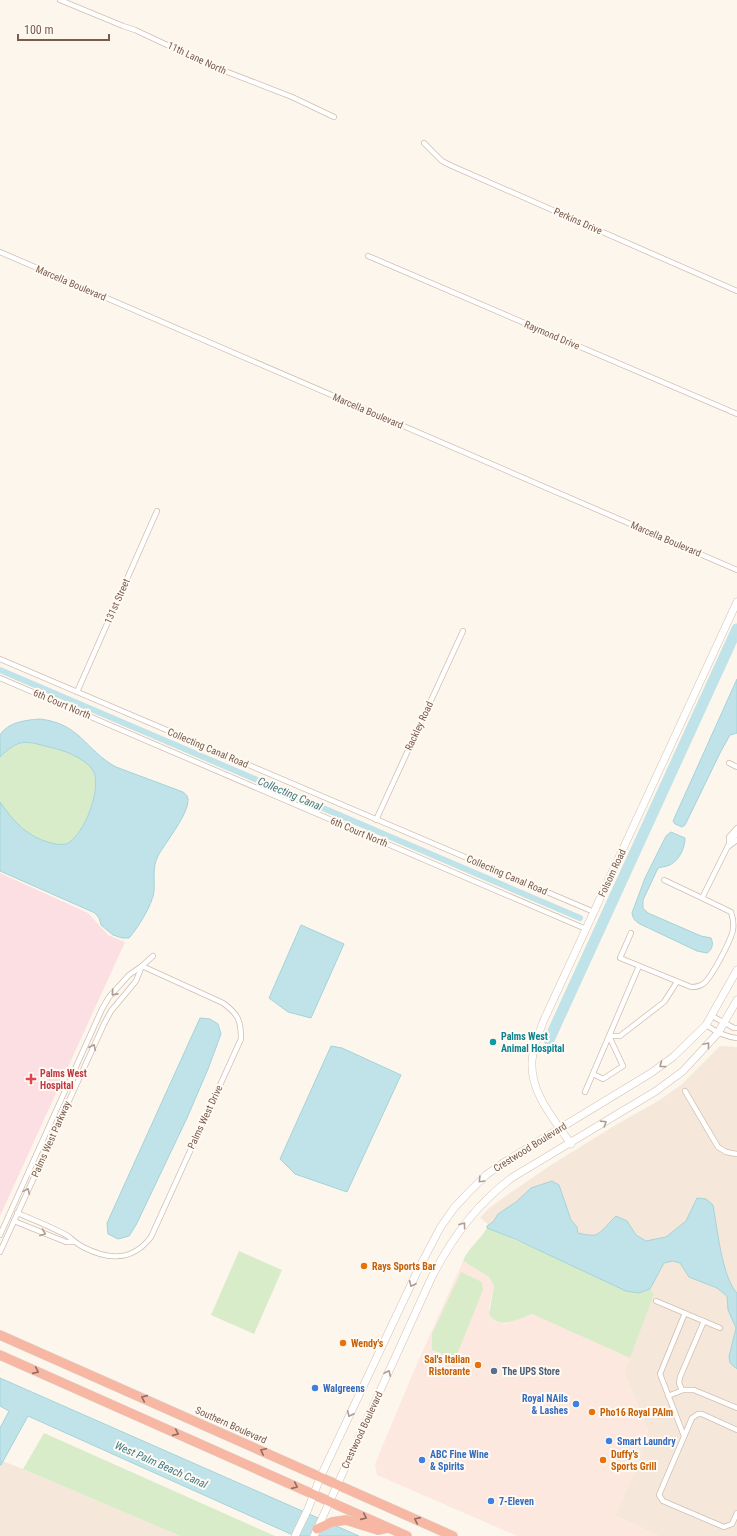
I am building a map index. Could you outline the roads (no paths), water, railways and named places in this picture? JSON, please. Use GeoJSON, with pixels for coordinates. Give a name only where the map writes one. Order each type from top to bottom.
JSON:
{"type":"FeatureCollection","features":[{"type":"Feature","properties":{"kind":"highway","name":"Southern Boulevard"},"geometry":{"type":"LineString","coordinates":[[0,1335],[453,1536]]}},
{"type":"Feature","properties":{"kind":"highway"},"geometry":{"type":"LineString","coordinates":[[0,1355],[407,1536]]}},
{"type":"Feature","properties":{"kind":"highway"},"geometry":{"type":"LineString","coordinates":[[315,1532],[332,1522],[346,1520],[378,1530],[387,1528]]}},
{"type":"Feature","properties":{"kind":"main road","name":"Folsom Road"},"geometry":{"type":"LineString","coordinates":[[571,1144],[537,1092],[533,1076],[532,1061],[536,1043],[543,1022],[737,602]]}},
{"type":"Feature","properties":{"kind":"main road","name":"Crestwood Boulevard"},"geometry":{"type":"LineString","coordinates":[[295,1536],[308,1509],[320,1478],[416,1274],[440,1228],[454,1208],[486,1175],[502,1163],[651,1073],[673,1058],[706,1025],[737,970]]}},
{"type":"Feature","properties":{"kind":"main road","name":"Crestwood Boulevard"},"geometry":{"type":"LineString","coordinates":[[315,1532],[441,1257],[465,1222],[497,1189],[513,1177],[571,1144],[656,1091],[683,1071],[718,1033],[737,1000]]}},
{"type":"Feature","properties":{"kind":"street","name":"11th Lane North"},"geometry":{"type":"LineString","coordinates":[[60,0],[134,30],[212,66],[292,97],[334,117]]}},
{"type":"Feature","properties":{"kind":"street","name":"Perkins Drive"},"geometry":{"type":"LineString","coordinates":[[424,143],[442,161],[452,166],[737,291]]}},
{"type":"Feature","properties":{"kind":"street","name":"Marcella Boulevard"},"geometry":{"type":"LineString","coordinates":[[0,252],[737,570]]}},
{"type":"Feature","properties":{"kind":"street","name":"Raymond Drive"},"geometry":{"type":"LineString","coordinates":[[368,256],[737,414]]}},
{"type":"Feature","properties":{"kind":"street","name":"131st Street"},"geometry":{"type":"LineString","coordinates":[[77,692],[157,511]]}},
{"type":"Feature","properties":{"kind":"street","name":"Rackley Road"},"geometry":{"type":"LineString","coordinates":[[376,820],[463,631]]}},
{"type":"Feature","properties":{"kind":"street","name":"Collecting Canal Road"},"geometry":{"type":"LineString","coordinates":[[0,659],[594,912]]}},
{"type":"Feature","properties":{"kind":"street","name":"6th Court North"},"geometry":{"type":"LineString","coordinates":[[0,678],[586,929]]}},
{"type":"Feature","properties":{"kind":"street"},"geometry":{"type":"LineString","coordinates":[[729,763],[737,767]]}},
{"type":"Feature","properties":{"kind":"street"},"geometry":{"type":"LineString","coordinates":[[728,848],[729,837],[737,828]]}},
{"type":"Feature","properties":{"kind":"street"},"geometry":{"type":"LineString","coordinates":[[702,898],[731,840],[737,834]]}},
{"type":"Feature","properties":{"kind":"street"},"geometry":{"type":"LineString","coordinates":[[728,848],[737,840]]}},
{"type":"Feature","properties":{"kind":"street"},"geometry":{"type":"LineString","coordinates":[[631,933],[620,958],[691,987],[704,984],[711,976],[733,930],[734,920],[731,912],[664,880]]}},
{"type":"Feature","properties":{"kind":"street","name":"Palms West Parkway"},"geometry":{"type":"LineString","coordinates":[[0,1235],[102,1009],[109,997],[129,975],[153,956]]}},
{"type":"Feature","properties":{"kind":"street","name":"Palms West Parkway"},"geometry":{"type":"LineString","coordinates":[[0,1252],[110,1011],[136,981],[142,966]]}},
{"type":"Feature","properties":{"kind":"street","name":"Palms West Drive"},"geometry":{"type":"LineString","coordinates":[[17,1213],[68,1237],[74,1242],[99,1254],[113,1257],[127,1256],[138,1251],[145,1246],[151,1237],[241,1039],[241,1027],[238,1017],[233,1010],[142,966]]}},
{"type":"Feature","properties":{"kind":"street"},"geometry":{"type":"LineString","coordinates":[[586,1092],[639,966]]}},
{"type":"Feature","properties":{"kind":"street"},"geometry":{"type":"LineString","coordinates":[[609,1036],[620,1036],[664,1002],[677,982]]}},
{"type":"Feature","properties":{"kind":"street"},"geometry":{"type":"LineString","coordinates":[[712,1016],[737,1028]]}},
{"type":"Feature","properties":{"kind":"street"},"geometry":{"type":"LineString","coordinates":[[706,1025],[718,1033],[731,1038],[737,1038]]}},
{"type":"Feature","properties":{"kind":"street"},"geometry":{"type":"LineString","coordinates":[[593,1074],[603,1079],[623,1066],[609,1036]]}},
{"type":"Feature","properties":{"kind":"street"},"geometry":{"type":"LineString","coordinates":[[685,1091],[718,1147],[726,1152],[737,1154]]}},
{"type":"Feature","properties":{"kind":"street","name":"Palms West Drive"},"geometry":{"type":"LineString","coordinates":[[14,1221],[66,1242],[74,1242]]}},
{"type":"Feature","properties":{"kind":"street"},"geometry":{"type":"LineString","coordinates":[[656,1301],[720,1328]]}},
{"type":"Feature","properties":{"kind":"street"},"geometry":{"type":"LineString","coordinates":[[684,1436],[660,1374],[685,1314]]}},
{"type":"Feature","properties":{"kind":"street"},"geometry":{"type":"LineString","coordinates":[[682,1390],[679,1383],[680,1377],[704,1321]]}},
{"type":"Feature","properties":{"kind":"street"},"geometry":{"type":"LineString","coordinates":[[668,1396],[682,1390],[694,1390],[737,1408]]}},
{"type":"Feature","properties":{"kind":"street"},"geometry":{"type":"LineString","coordinates":[[737,1430],[702,1414],[698,1414],[692,1418],[659,1493],[659,1497],[663,1501],[724,1527],[732,1524],[737,1513]]}},
{"type":"Feature","properties":{"kind":"water"},"geometry":{"type":"Polygon","coordinates":[[[737,679],[737,733],[730,735],[685,825],[682,827],[675,824],[673,821],[737,679]]]}},
{"type":"Feature","properties":{"kind":"water"},"geometry":{"type":"Polygon","coordinates":[[[40,719],[65,726],[81,738],[96,753],[116,767],[183,792],[187,796],[188,802],[186,809],[156,860],[154,869],[154,892],[151,903],[129,938],[122,938],[113,935],[101,925],[99,918],[95,913],[0,871],[0,802],[10,816],[21,827],[35,837],[53,843],[66,844],[79,832],[94,798],[96,786],[92,769],[83,761],[72,755],[41,745],[23,743],[12,747],[0,757],[0,735],[3,731],[12,724],[18,722],[40,719]]]}},
{"type":"Feature","properties":{"kind":"water"},"geometry":{"type":"Polygon","coordinates":[[[671,832],[685,838],[684,847],[678,859],[667,866],[658,868],[643,900],[643,908],[648,913],[701,936],[711,938],[712,947],[707,953],[697,951],[640,924],[634,920],[632,915],[645,878],[666,836],[671,832]]]}},
{"type":"Feature","properties":{"kind":"water"},"geometry":{"type":"Polygon","coordinates":[[[301,925],[344,944],[311,1018],[288,1012],[269,998],[301,925]]]}},
{"type":"Feature","properties":{"kind":"water"},"geometry":{"type":"Polygon","coordinates":[[[200,1018],[210,1019],[218,1024],[221,1034],[187,1118],[136,1225],[129,1236],[118,1239],[108,1234],[107,1223],[200,1018]]]}},
{"type":"Feature","properties":{"kind":"water"},"geometry":{"type":"Polygon","coordinates":[[[331,1046],[342,1048],[401,1075],[347,1192],[295,1174],[280,1159],[331,1046]]]}},
{"type":"Feature","properties":{"kind":"water"},"geometry":{"type":"Polygon","coordinates":[[[552,1181],[559,1185],[571,1220],[577,1227],[578,1233],[586,1235],[597,1234],[603,1230],[616,1216],[627,1221],[636,1235],[646,1241],[666,1237],[686,1221],[697,1198],[706,1199],[713,1205],[718,1238],[727,1276],[737,1293],[737,1369],[730,1363],[729,1357],[736,1328],[728,1310],[727,1296],[717,1288],[689,1277],[680,1263],[673,1261],[664,1263],[650,1289],[639,1293],[626,1291],[515,1239],[487,1228],[487,1226],[493,1222],[498,1214],[516,1202],[531,1188],[552,1181]]]}},
{"type":"Feature","properties":{"kind":"water","name":"West Palm Beach Canal"},"geometry":{"type":"Polygon","coordinates":[[[0,1378],[359,1536],[295,1536],[28,1416],[0,1465],[0,1428],[9,1411],[0,1406],[0,1378]]]}},
{"type":"Feature","properties":{"kind":"waterway"},"geometry":{"type":"LineString","coordinates":[[549,1040],[737,629]]}},
{"type":"Feature","properties":{"kind":"waterway","name":"Collecting Canal"},"geometry":{"type":"LineString","coordinates":[[0,670],[580,918]]}},
{"type":"Feature","properties":{"kind":"place","name":"Palms West Animal Hospital"},"geometry":{"type":"Point","coordinates":[493,1042]}},
{"type":"Feature","properties":{"kind":"place","name":"Palms West Hospital"},"geometry":{"type":"Point","coordinates":[31,1079]}},
{"type":"Feature","properties":{"kind":"place","name":"Rays Sports Bar"},"geometry":{"type":"Point","coordinates":[364,1266]}},
{"type":"Feature","properties":{"kind":"place","name":"Wendy's"},"geometry":{"type":"Point","coordinates":[343,1343]}},
{"type":"Feature","properties":{"kind":"place","name":"Sal's Italian Ristorante"},"geometry":{"type":"Point","coordinates":[478,1365]}},
{"type":"Feature","properties":{"kind":"place","name":"The UPS Store"},"geometry":{"type":"Point","coordinates":[494,1371]}},
{"type":"Feature","properties":{"kind":"place","name":"Walgreens"},"geometry":{"type":"Point","coordinates":[315,1388]}},
{"type":"Feature","properties":{"kind":"place","name":"Royal NAils & Lashes"},"geometry":{"type":"Point","coordinates":[576,1404]}},
{"type":"Feature","properties":{"kind":"place","name":"Pho16 Royal PAlm"},"geometry":{"type":"Point","coordinates":[592,1412]}},
{"type":"Feature","properties":{"kind":"place","name":"Smart Laundry"},"geometry":{"type":"Point","coordinates":[609,1441]}},
{"type":"Feature","properties":{"kind":"place","name":"ABC Fine Wine & Spirits"},"geometry":{"type":"Point","coordinates":[422,1460]}},
{"type":"Feature","properties":{"kind":"place","name":"Duffy's Sports Grill"},"geometry":{"type":"Point","coordinates":[603,1460]}},
{"type":"Feature","properties":{"kind":"place","name":"7-Eleven"},"geometry":{"type":"Point","coordinates":[491,1501]}}]}
